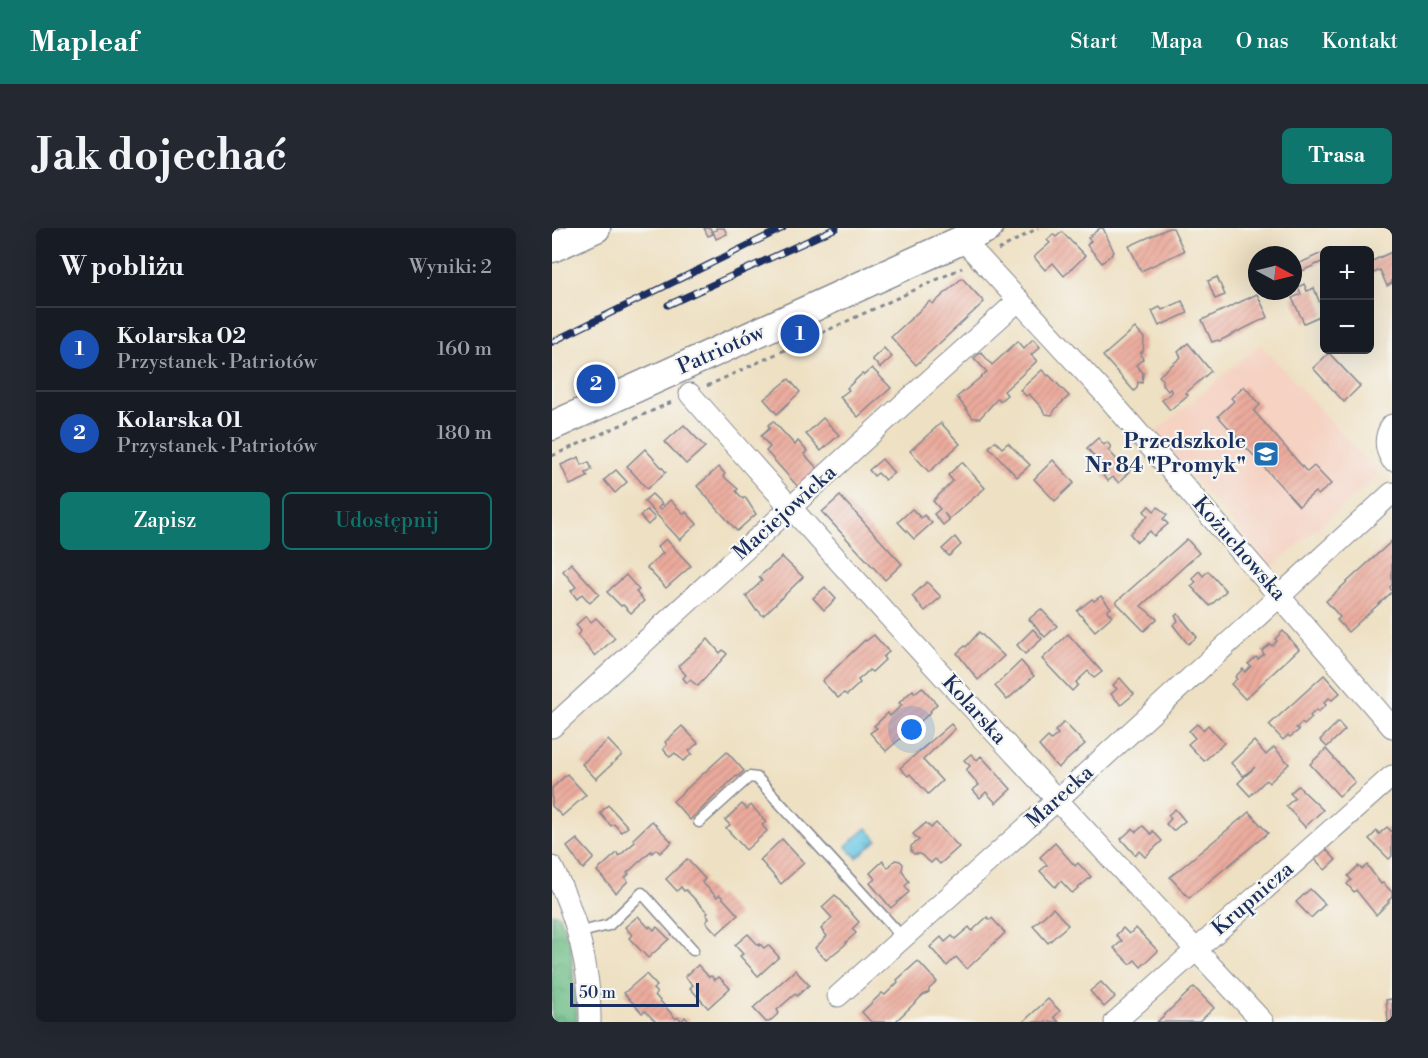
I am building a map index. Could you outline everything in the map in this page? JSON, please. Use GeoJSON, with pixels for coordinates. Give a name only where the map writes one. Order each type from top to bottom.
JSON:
{"type":"FeatureCollection","features":[{"type":"Feature","properties":{"kind":"main road"},"geometry":{"type":"LineString","coordinates":[[552,249],[596,228]]}},
{"type":"Feature","properties":{"kind":"main road","name":"Patriotów"},"geometry":{"type":"LineString","coordinates":[[552,426],[978,242]]}},
{"type":"Feature","properties":{"kind":"street","name":"Kożuchowska"},"geometry":{"type":"LineString","coordinates":[[978,242],[1019,300],[1105,394],[1392,727]]}},
{"type":"Feature","properties":{"kind":"street","name":"Maciejowicka"},"geometry":{"type":"LineString","coordinates":[[552,727],[1019,300]]}},
{"type":"Feature","properties":{"kind":"street","name":"Kolarska"},"geometry":{"type":"LineString","coordinates":[[690,394],[790,508],[1263,1022]]}},
{"type":"Feature","properties":{"kind":"street"},"geometry":{"type":"LineString","coordinates":[[1392,425],[1387,433],[1385,449],[1392,460]]}},
{"type":"Feature","properties":{"kind":"street","name":"Marecka"},"geometry":{"type":"LineString","coordinates":[[838,996],[1057,800],[1392,493]]}},
{"type":"Feature","properties":{"kind":"street","name":"Krupnicza"},"geometry":{"type":"LineString","coordinates":[[1115,1022],[1392,776]]}},
{"type":"Feature","properties":{"kind":"street"},"geometry":{"type":"LineString","coordinates":[[552,867],[568,903],[577,933],[585,973],[590,1022]]}},
{"type":"Feature","properties":{"kind":"lane"},"geometry":{"type":"LineString","coordinates":[[699,822],[749,777],[757,778],[903,938]]}},
{"type":"Feature","properties":{"kind":"lane"},"geometry":{"type":"LineString","coordinates":[[577,933],[609,924],[642,893],[693,950]]}},
{"type":"Feature","properties":{"kind":"path"},"geometry":{"type":"LineString","coordinates":[[552,456],[690,394],[978,242],[1038,228]]}},
{"type":"Feature","properties":{"kind":"shaded area","name":"Przedszkole Nr 84 \"Promyk\""},"geometry":{"type":"Polygon","coordinates":[[[1260,344],[1379,474],[1273,567],[1153,434],[1260,344]]]}},
{"type":"Feature","properties":{"kind":"green space"},"geometry":{"type":"Polygon","coordinates":[[[552,913],[559,915],[571,947],[577,1022],[552,1022],[552,913]]]}},
{"type":"Feature","properties":{"kind":"water"},"geometry":{"type":"Polygon","coordinates":[[[867,828],[877,840],[857,858],[846,846],[867,828]]]}},
{"type":"Feature","properties":{"kind":"building"},"geometry":{"type":"Polygon","coordinates":[[[704,228],[710,228],[713,234],[708,236],[704,228]]]}},
{"type":"Feature","properties":{"kind":"building"},"geometry":{"type":"Polygon","coordinates":[[[716,228],[724,228],[727,234],[716,239],[713,231],[717,230],[716,228]]]}},
{"type":"Feature","properties":{"kind":"building"},"geometry":{"type":"Polygon","coordinates":[[[1103,228],[1114,252],[1102,263],[1087,245],[1091,241],[1088,238],[1103,228]]]}},
{"type":"Feature","properties":{"kind":"building"},"geometry":{"type":"Polygon","coordinates":[[[1173,228],[1184,251],[1141,271],[1129,246],[1173,228]]]}},
{"type":"Feature","properties":{"kind":"building"},"geometry":{"type":"Polygon","coordinates":[[[1062,232],[1085,256],[1064,276],[1053,263],[1045,270],[1034,257],[1050,243],[1047,240],[1053,234],[1056,237],[1062,232]]]}},
{"type":"Feature","properties":{"kind":"building"},"geometry":{"type":"Polygon","coordinates":[[[1392,252],[1392,283],[1387,286],[1380,270],[1374,273],[1374,260],[1392,252]]]}},
{"type":"Feature","properties":{"kind":"building"},"geometry":{"type":"Polygon","coordinates":[[[1320,254],[1320,263],[1302,271],[1302,262],[1320,254]]]}},
{"type":"Feature","properties":{"kind":"building"},"geometry":{"type":"Polygon","coordinates":[[[1217,277],[1225,295],[1215,299],[1208,281],[1217,277]]]}},
{"type":"Feature","properties":{"kind":"building"},"geometry":{"type":"Polygon","coordinates":[[[962,278],[984,302],[916,365],[891,337],[930,301],[933,304],[962,278]]]}},
{"type":"Feature","properties":{"kind":"building"},"geometry":{"type":"Polygon","coordinates":[[[1304,284],[1307,291],[1314,288],[1320,304],[1320,316],[1304,323],[1293,300],[1302,300],[1302,285],[1304,284]]]}},
{"type":"Feature","properties":{"kind":"building"},"geometry":{"type":"Polygon","coordinates":[[[1248,298],[1260,300],[1268,317],[1219,341],[1212,342],[1202,320],[1248,298]]]}},
{"type":"Feature","properties":{"kind":"building"},"geometry":{"type":"Polygon","coordinates":[[[1182,301],[1188,313],[1159,326],[1152,311],[1160,307],[1162,310],[1182,301]]]}},
{"type":"Feature","properties":{"kind":"building"},"geometry":{"type":"Polygon","coordinates":[[[1135,328],[1144,338],[1143,352],[1141,352],[1143,359],[1136,365],[1143,373],[1142,383],[1138,382],[1134,391],[1103,356],[1135,328]]]}},
{"type":"Feature","properties":{"kind":"building"},"geometry":{"type":"Polygon","coordinates":[[[1033,339],[1040,347],[1031,355],[1037,361],[1004,391],[1007,395],[1000,401],[998,398],[980,418],[973,418],[957,397],[987,372],[974,358],[981,352],[992,365],[1018,341],[1024,348],[1033,339]]]}},
{"type":"Feature","properties":{"kind":"building"},"geometry":{"type":"Polygon","coordinates":[[[1188,343],[1211,371],[1170,410],[1162,400],[1172,392],[1162,384],[1159,376],[1181,357],[1178,352],[1188,343]]]}},
{"type":"Feature","properties":{"kind":"building"},"geometry":{"type":"Polygon","coordinates":[[[884,348],[892,357],[880,368],[872,359],[884,348]]]}},
{"type":"Feature","properties":{"kind":"building"},"geometry":{"type":"Polygon","coordinates":[[[1330,354],[1360,386],[1344,402],[1313,368],[1330,354]]]}},
{"type":"Feature","properties":{"kind":"building"},"geometry":{"type":"Polygon","coordinates":[[[872,368],[891,388],[858,417],[840,397],[862,374],[864,375],[872,368]]]}},
{"type":"Feature","properties":{"kind":"building"},"geometry":{"type":"Polygon","coordinates":[[[1042,370],[1069,396],[1052,415],[1045,414],[1029,394],[1026,396],[1020,390],[1042,370]]]}},
{"type":"Feature","properties":{"kind":"building"},"geometry":{"type":"Polygon","coordinates":[[[789,379],[800,392],[777,414],[764,399],[789,379]]]}},
{"type":"Feature","properties":{"kind":"building"},"geometry":{"type":"Polygon","coordinates":[[[1244,386],[1260,405],[1254,411],[1307,472],[1314,466],[1331,484],[1318,495],[1315,492],[1299,506],[1218,416],[1234,401],[1231,398],[1244,386]]]}},
{"type":"Feature","properties":{"kind":"building"},"geometry":{"type":"Polygon","coordinates":[[[823,418],[839,435],[821,451],[806,434],[823,418]]]}},
{"type":"Feature","properties":{"kind":"building"},"geometry":{"type":"Polygon","coordinates":[[[773,421],[795,445],[798,441],[807,451],[804,454],[819,470],[799,488],[766,451],[770,447],[761,436],[770,428],[768,425],[773,421]]]}},
{"type":"Feature","properties":{"kind":"building"},"geometry":{"type":"Polygon","coordinates":[[[941,423],[960,444],[929,472],[910,451],[941,423]]]}},
{"type":"Feature","properties":{"kind":"building"},"geometry":{"type":"Polygon","coordinates":[[[684,425],[705,447],[686,464],[665,442],[684,425]]]}},
{"type":"Feature","properties":{"kind":"building"},"geometry":{"type":"Polygon","coordinates":[[[1098,438],[1104,445],[1107,442],[1111,447],[1108,450],[1124,467],[1127,464],[1131,469],[1119,483],[1113,477],[1108,481],[1103,476],[1108,471],[1099,461],[1094,466],[1089,460],[1094,456],[1087,448],[1098,438]]]}},
{"type":"Feature","properties":{"kind":"building"},"geometry":{"type":"Polygon","coordinates":[[[995,441],[1002,448],[1008,443],[1030,465],[1017,477],[989,447],[995,441]]]}},
{"type":"Feature","properties":{"kind":"building"},"geometry":{"type":"Polygon","coordinates":[[[645,449],[666,472],[647,489],[627,466],[645,449]]]}},
{"type":"Feature","properties":{"kind":"building"},"geometry":{"type":"Polygon","coordinates":[[[579,457],[582,465],[589,462],[592,470],[586,473],[588,477],[570,485],[561,465],[579,457]]]}},
{"type":"Feature","properties":{"kind":"building"},"geometry":{"type":"Polygon","coordinates":[[[882,459],[894,473],[885,480],[878,473],[874,476],[869,470],[882,459]]]}},
{"type":"Feature","properties":{"kind":"building"},"geometry":{"type":"Polygon","coordinates":[[[1053,460],[1074,483],[1055,501],[1034,479],[1053,460]]]}},
{"type":"Feature","properties":{"kind":"building"},"geometry":{"type":"Polygon","coordinates":[[[962,462],[985,488],[949,519],[944,513],[949,520],[943,525],[934,514],[940,509],[933,501],[953,481],[948,475],[962,462]]]}},
{"type":"Feature","properties":{"kind":"building"},"geometry":{"type":"Polygon","coordinates":[[[719,467],[725,474],[723,476],[738,489],[736,491],[743,499],[745,497],[756,514],[737,531],[697,486],[719,467]]]}},
{"type":"Feature","properties":{"kind":"building"},"geometry":{"type":"Polygon","coordinates":[[[616,470],[627,482],[615,493],[604,480],[616,470]]]}},
{"type":"Feature","properties":{"kind":"building"},"geometry":{"type":"Polygon","coordinates":[[[652,494],[662,504],[658,508],[660,510],[670,500],[697,524],[680,540],[644,501],[652,494]]]}},
{"type":"Feature","properties":{"kind":"building"},"geometry":{"type":"Polygon","coordinates":[[[840,496],[902,564],[885,580],[822,512],[840,496]]]}},
{"type":"Feature","properties":{"kind":"building"},"geometry":{"type":"Polygon","coordinates":[[[1149,506],[1154,511],[1158,507],[1167,515],[1163,519],[1168,524],[1154,536],[1150,531],[1137,542],[1130,534],[1148,516],[1144,511],[1149,506]]]}},
{"type":"Feature","properties":{"kind":"building"},"geometry":{"type":"Polygon","coordinates":[[[912,509],[921,518],[924,515],[932,523],[914,539],[898,522],[912,509]]]}},
{"type":"Feature","properties":{"kind":"building"},"geometry":{"type":"Polygon","coordinates":[[[647,510],[655,518],[648,525],[640,516],[647,510]]]}},
{"type":"Feature","properties":{"kind":"building"},"geometry":{"type":"Polygon","coordinates":[[[955,537],[961,545],[949,556],[942,549],[955,537]]]}},
{"type":"Feature","properties":{"kind":"building"},"geometry":{"type":"Polygon","coordinates":[[[666,539],[691,566],[666,588],[647,568],[663,553],[657,547],[666,539]]]}},
{"type":"Feature","properties":{"kind":"building"},"geometry":{"type":"Polygon","coordinates":[[[1187,539],[1199,553],[1141,606],[1157,619],[1144,631],[1116,602],[1187,539]]]}},
{"type":"Feature","properties":{"kind":"building"},"geometry":{"type":"Polygon","coordinates":[[[1392,541],[1392,585],[1390,587],[1392,592],[1348,632],[1337,620],[1340,617],[1326,601],[1392,541]]]}},
{"type":"Feature","properties":{"kind":"building"},"geometry":{"type":"Polygon","coordinates":[[[782,557],[803,577],[763,616],[746,596],[762,581],[759,577],[782,557]]]}},
{"type":"Feature","properties":{"kind":"building"},"geometry":{"type":"Polygon","coordinates":[[[571,563],[599,594],[590,603],[582,594],[577,599],[571,591],[576,587],[563,571],[571,563]]]}},
{"type":"Feature","properties":{"kind":"building"},"geometry":{"type":"Polygon","coordinates":[[[1199,571],[1203,576],[1208,571],[1226,591],[1210,606],[1191,586],[1196,582],[1192,578],[1199,571]]]}},
{"type":"Feature","properties":{"kind":"building"},"geometry":{"type":"Polygon","coordinates":[[[626,575],[639,590],[636,592],[644,601],[631,613],[607,592],[626,575]]]}},
{"type":"Feature","properties":{"kind":"building"},"geometry":{"type":"Polygon","coordinates":[[[927,582],[941,597],[925,611],[912,596],[927,582]]]}},
{"type":"Feature","properties":{"kind":"building"},"geometry":{"type":"Polygon","coordinates":[[[825,587],[836,599],[824,610],[813,598],[825,587]]]}},
{"type":"Feature","properties":{"kind":"building"},"geometry":{"type":"Polygon","coordinates":[[[1101,596],[1111,608],[1107,611],[1112,616],[1095,631],[1077,611],[1092,599],[1094,601],[1101,596]]]}},
{"type":"Feature","properties":{"kind":"building"},"geometry":{"type":"Polygon","coordinates":[[[1041,609],[1057,626],[1045,637],[1029,619],[1041,609]]]}},
{"type":"Feature","properties":{"kind":"building"},"geometry":{"type":"Polygon","coordinates":[[[1178,614],[1197,637],[1188,644],[1173,625],[1178,621],[1175,616],[1178,614]]]}},
{"type":"Feature","properties":{"kind":"building"},"geometry":{"type":"Polygon","coordinates":[[[586,616],[591,622],[596,618],[615,638],[595,656],[577,635],[581,631],[576,625],[586,616]]]}},
{"type":"Feature","properties":{"kind":"building"},"geometry":{"type":"Polygon","coordinates":[[[1033,629],[1042,639],[1025,654],[1017,645],[1033,629]]]}},
{"type":"Feature","properties":{"kind":"building"},"geometry":{"type":"Polygon","coordinates":[[[1283,631],[1299,649],[1245,699],[1231,684],[1243,669],[1245,672],[1251,666],[1248,664],[1256,657],[1258,659],[1264,654],[1262,651],[1277,641],[1275,639],[1283,631]]]}},
{"type":"Feature","properties":{"kind":"building"},"geometry":{"type":"Polygon","coordinates":[[[979,632],[1004,656],[978,680],[957,653],[966,647],[979,632]]]}},
{"type":"Feature","properties":{"kind":"building"},"geometry":{"type":"Polygon","coordinates":[[[1068,634],[1102,672],[1094,678],[1088,671],[1076,682],[1078,685],[1072,691],[1042,659],[1068,634]]]}},
{"type":"Feature","properties":{"kind":"building"},"geometry":{"type":"Polygon","coordinates":[[[874,635],[889,652],[883,657],[885,660],[872,672],[869,670],[858,680],[860,683],[847,695],[844,693],[838,698],[822,681],[865,640],[874,635]]]}},
{"type":"Feature","properties":{"kind":"building"},"geometry":{"type":"Polygon","coordinates":[[[708,639],[720,653],[723,650],[727,654],[698,686],[690,680],[687,683],[683,678],[686,675],[678,666],[708,639]]]}},
{"type":"Feature","properties":{"kind":"building"},"geometry":{"type":"Polygon","coordinates":[[[1021,661],[1034,676],[1007,700],[995,686],[1021,661]]]}},
{"type":"Feature","properties":{"kind":"building"},"geometry":{"type":"Polygon","coordinates":[[[1324,675],[1340,693],[1332,700],[1329,698],[1324,703],[1326,705],[1310,716],[1312,718],[1296,728],[1299,730],[1283,740],[1269,725],[1324,675]]]}},
{"type":"Feature","properties":{"kind":"building"},"geometry":{"type":"Polygon","coordinates":[[[1120,678],[1134,694],[1121,705],[1111,694],[1117,689],[1113,685],[1120,678]]]}},
{"type":"Feature","properties":{"kind":"building"},"geometry":{"type":"Polygon","coordinates":[[[922,687],[937,704],[931,712],[886,751],[870,733],[877,728],[874,726],[888,713],[890,716],[902,705],[899,703],[913,690],[915,693],[922,687]]]}},
{"type":"Feature","properties":{"kind":"building"},"geometry":{"type":"Polygon","coordinates":[[[1064,722],[1085,744],[1058,768],[1039,746],[1048,737],[1051,740],[1058,734],[1055,731],[1064,722]]]}},
{"type":"Feature","properties":{"kind":"building"},"geometry":{"type":"Polygon","coordinates":[[[1338,722],[1345,730],[1327,747],[1320,740],[1338,722]]]}},
{"type":"Feature","properties":{"kind":"building"},"geometry":{"type":"Polygon","coordinates":[[[951,724],[955,729],[923,760],[942,781],[928,794],[910,774],[908,776],[900,768],[951,724]]]}},
{"type":"Feature","properties":{"kind":"building"},"geometry":{"type":"Polygon","coordinates":[[[1197,724],[1203,730],[1208,725],[1224,743],[1204,761],[1188,744],[1195,738],[1189,731],[1197,724]]]}},
{"type":"Feature","properties":{"kind":"building"},"geometry":{"type":"Polygon","coordinates":[[[682,726],[698,743],[689,751],[692,754],[683,761],[675,753],[670,757],[663,749],[667,745],[665,742],[682,726]]]}},
{"type":"Feature","properties":{"kind":"building"},"geometry":{"type":"Polygon","coordinates":[[[608,740],[622,755],[596,779],[582,764],[608,740]]]}},
{"type":"Feature","properties":{"kind":"building"},"geometry":{"type":"Polygon","coordinates":[[[1254,741],[1266,755],[1274,747],[1289,764],[1269,783],[1266,780],[1250,796],[1238,783],[1255,767],[1243,776],[1231,763],[1254,741]]]}},
{"type":"Feature","properties":{"kind":"building"},"geometry":{"type":"Polygon","coordinates":[[[1326,749],[1355,782],[1339,796],[1310,764],[1326,749]]]}},
{"type":"Feature","properties":{"kind":"building"},"geometry":{"type":"Polygon","coordinates":[[[727,752],[744,771],[690,820],[673,801],[727,752]]]}},
{"type":"Feature","properties":{"kind":"building"},"geometry":{"type":"Polygon","coordinates":[[[971,754],[977,760],[981,756],[1011,789],[996,803],[986,792],[980,798],[973,790],[979,785],[966,770],[970,766],[964,760],[971,754]]]}},
{"type":"Feature","properties":{"kind":"building"},"geometry":{"type":"Polygon","coordinates":[[[567,774],[586,795],[562,816],[552,806],[552,788],[567,774]]]}},
{"type":"Feature","properties":{"kind":"building"},"geometry":{"type":"Polygon","coordinates":[[[1298,786],[1323,810],[1305,827],[1286,806],[1295,798],[1290,793],[1298,786]]]}},
{"type":"Feature","properties":{"kind":"building"},"geometry":{"type":"Polygon","coordinates":[[[742,804],[747,809],[751,805],[766,822],[762,825],[767,831],[746,850],[726,828],[730,825],[725,820],[742,804]]]}},
{"type":"Feature","properties":{"kind":"building"},"geometry":{"type":"Polygon","coordinates":[[[608,805],[628,827],[621,832],[614,824],[611,826],[600,813],[608,805]]]}},
{"type":"Feature","properties":{"kind":"building"},"geometry":{"type":"Polygon","coordinates":[[[1175,809],[1185,821],[1173,831],[1166,824],[1171,819],[1168,815],[1175,809]]]}},
{"type":"Feature","properties":{"kind":"building"},"geometry":{"type":"Polygon","coordinates":[[[1249,812],[1268,833],[1189,898],[1170,877],[1249,812]]]}},
{"type":"Feature","properties":{"kind":"building"},"geometry":{"type":"Polygon","coordinates":[[[652,821],[672,842],[660,853],[656,849],[652,853],[651,851],[627,873],[629,874],[625,878],[628,881],[616,893],[597,871],[617,853],[619,856],[635,842],[633,839],[652,821]]]}},
{"type":"Feature","properties":{"kind":"building"},"geometry":{"type":"Polygon","coordinates":[[[926,823],[931,828],[936,823],[959,847],[940,864],[935,859],[931,863],[920,854],[914,854],[911,851],[911,846],[919,840],[913,834],[926,823]]]}},
{"type":"Feature","properties":{"kind":"building"},"geometry":{"type":"Polygon","coordinates":[[[1143,826],[1151,834],[1153,831],[1162,841],[1145,857],[1139,851],[1135,855],[1121,839],[1133,828],[1136,832],[1143,826]]]}},
{"type":"Feature","properties":{"kind":"building"},"geometry":{"type":"Polygon","coordinates":[[[1387,827],[1392,832],[1392,856],[1389,859],[1369,839],[1377,831],[1379,834],[1387,827]]]}},
{"type":"Feature","properties":{"kind":"building"},"geometry":{"type":"Polygon","coordinates":[[[577,839],[594,858],[583,869],[567,847],[577,839]]]}},
{"type":"Feature","properties":{"kind":"building"},"geometry":{"type":"Polygon","coordinates":[[[782,839],[804,863],[781,884],[760,860],[782,839]]]}},
{"type":"Feature","properties":{"kind":"building"},"geometry":{"type":"Polygon","coordinates":[[[1055,843],[1075,866],[1078,863],[1091,877],[1072,893],[1061,881],[1055,887],[1040,871],[1047,865],[1040,857],[1055,843]]]}},
{"type":"Feature","properties":{"kind":"building"},"geometry":{"type":"Polygon","coordinates":[[[1325,848],[1336,860],[1325,870],[1314,858],[1325,848]]]}},
{"type":"Feature","properties":{"kind":"building"},"geometry":{"type":"Polygon","coordinates":[[[687,859],[705,879],[702,882],[717,897],[720,895],[738,915],[717,934],[706,922],[709,918],[706,915],[708,913],[686,890],[684,891],[681,887],[677,891],[666,879],[687,859]]]}},
{"type":"Feature","properties":{"kind":"building"},"geometry":{"type":"Polygon","coordinates":[[[895,860],[903,864],[902,870],[909,882],[905,886],[909,892],[891,908],[870,883],[875,879],[870,873],[883,861],[888,868],[895,860]]]}},
{"type":"Feature","properties":{"kind":"building"},"geometry":{"type":"Polygon","coordinates":[[[1367,865],[1381,884],[1383,883],[1392,892],[1389,902],[1376,915],[1356,890],[1354,892],[1347,884],[1351,880],[1348,876],[1358,866],[1362,869],[1367,865]]]}},
{"type":"Feature","properties":{"kind":"building"},"geometry":{"type":"Polygon","coordinates":[[[1310,889],[1325,904],[1311,918],[1296,902],[1310,889]]]}},
{"type":"Feature","properties":{"kind":"building"},"geometry":{"type":"Polygon","coordinates":[[[835,895],[859,922],[852,929],[856,933],[826,960],[815,948],[827,936],[821,929],[832,918],[822,907],[835,895]]]}},
{"type":"Feature","properties":{"kind":"building"},"geometry":{"type":"Polygon","coordinates":[[[1053,908],[1068,925],[1048,943],[1033,926],[1053,908]]]}},
{"type":"Feature","properties":{"kind":"building"},"geometry":{"type":"Polygon","coordinates":[[[638,916],[649,928],[650,926],[654,930],[657,927],[669,939],[648,958],[629,938],[632,935],[625,927],[638,916]]]}},
{"type":"Feature","properties":{"kind":"building"},"geometry":{"type":"Polygon","coordinates":[[[987,917],[990,920],[992,918],[1005,933],[967,969],[956,957],[947,966],[930,947],[941,937],[945,942],[952,936],[955,939],[969,927],[972,931],[987,917]]]}},
{"type":"Feature","properties":{"kind":"building"},"geometry":{"type":"Polygon","coordinates":[[[1123,928],[1129,934],[1136,928],[1158,951],[1141,967],[1135,960],[1130,964],[1114,948],[1122,941],[1116,935],[1123,928]]]}},
{"type":"Feature","properties":{"kind":"building"},"geometry":{"type":"Polygon","coordinates":[[[748,934],[759,946],[760,944],[764,948],[768,945],[779,957],[758,976],[740,956],[743,954],[735,945],[748,934]]]}},
{"type":"Feature","properties":{"kind":"building"},"geometry":{"type":"Polygon","coordinates":[[[918,961],[937,982],[895,1022],[871,1022],[862,1012],[882,993],[885,995],[898,982],[897,980],[918,961]]]}},
{"type":"Feature","properties":{"kind":"building"},"geometry":{"type":"Polygon","coordinates":[[[698,965],[709,977],[715,980],[719,977],[730,988],[708,1008],[690,988],[693,985],[685,977],[698,965]]]}},
{"type":"Feature","properties":{"kind":"building"},"geometry":{"type":"Polygon","coordinates":[[[795,970],[809,985],[797,996],[795,994],[777,1010],[779,1013],[766,1022],[753,1008],[795,970]]]}},
{"type":"Feature","properties":{"kind":"building"},"geometry":{"type":"Polygon","coordinates":[[[646,974],[657,986],[653,989],[657,993],[655,995],[676,1019],[678,1017],[682,1021],[685,1017],[689,1022],[656,1022],[645,1011],[642,1013],[624,993],[646,974]]]}},
{"type":"Feature","properties":{"kind":"building"},"geometry":{"type":"Polygon","coordinates":[[[1101,982],[1115,997],[1104,1007],[1090,991],[1101,982]]]}},
{"type":"Feature","properties":{"kind":"building"},"geometry":{"type":"Polygon","coordinates":[[[1194,987],[1214,1008],[1199,1022],[1157,1022],[1194,987]]]}},
{"type":"Feature","properties":{"kind":"building"},"geometry":{"type":"Polygon","coordinates":[[[1048,999],[1060,1011],[1054,1017],[1059,1022],[1023,1022],[1048,999]]]}},
{"type":"Feature","properties":{"kind":"building"},"geometry":{"type":"Polygon","coordinates":[[[1392,999],[1392,1022],[1388,1022],[1386,1000],[1392,999]]]}},
{"type":"Feature","properties":{"kind":"railway"},"geometry":{"type":"LineString","coordinates":[[552,342],[783,228]]}},
{"type":"Feature","properties":{"kind":"railway"},"geometry":{"type":"LineString","coordinates":[[668,305],[836,228]]}},
{"type":"Feature","properties":{"kind":"place","name":"Kolarska 02"},"geometry":{"type":"Point","coordinates":[800,334]}},
{"type":"Feature","properties":{"kind":"place","name":"Kolarska 01"},"geometry":{"type":"Point","coordinates":[596,384]}},
{"type":"Feature","properties":{"kind":"place","name":"Przedszkole Nr 84 \"Promyk\""},"geometry":{"type":"Point","coordinates":[1266,454]}}]}
